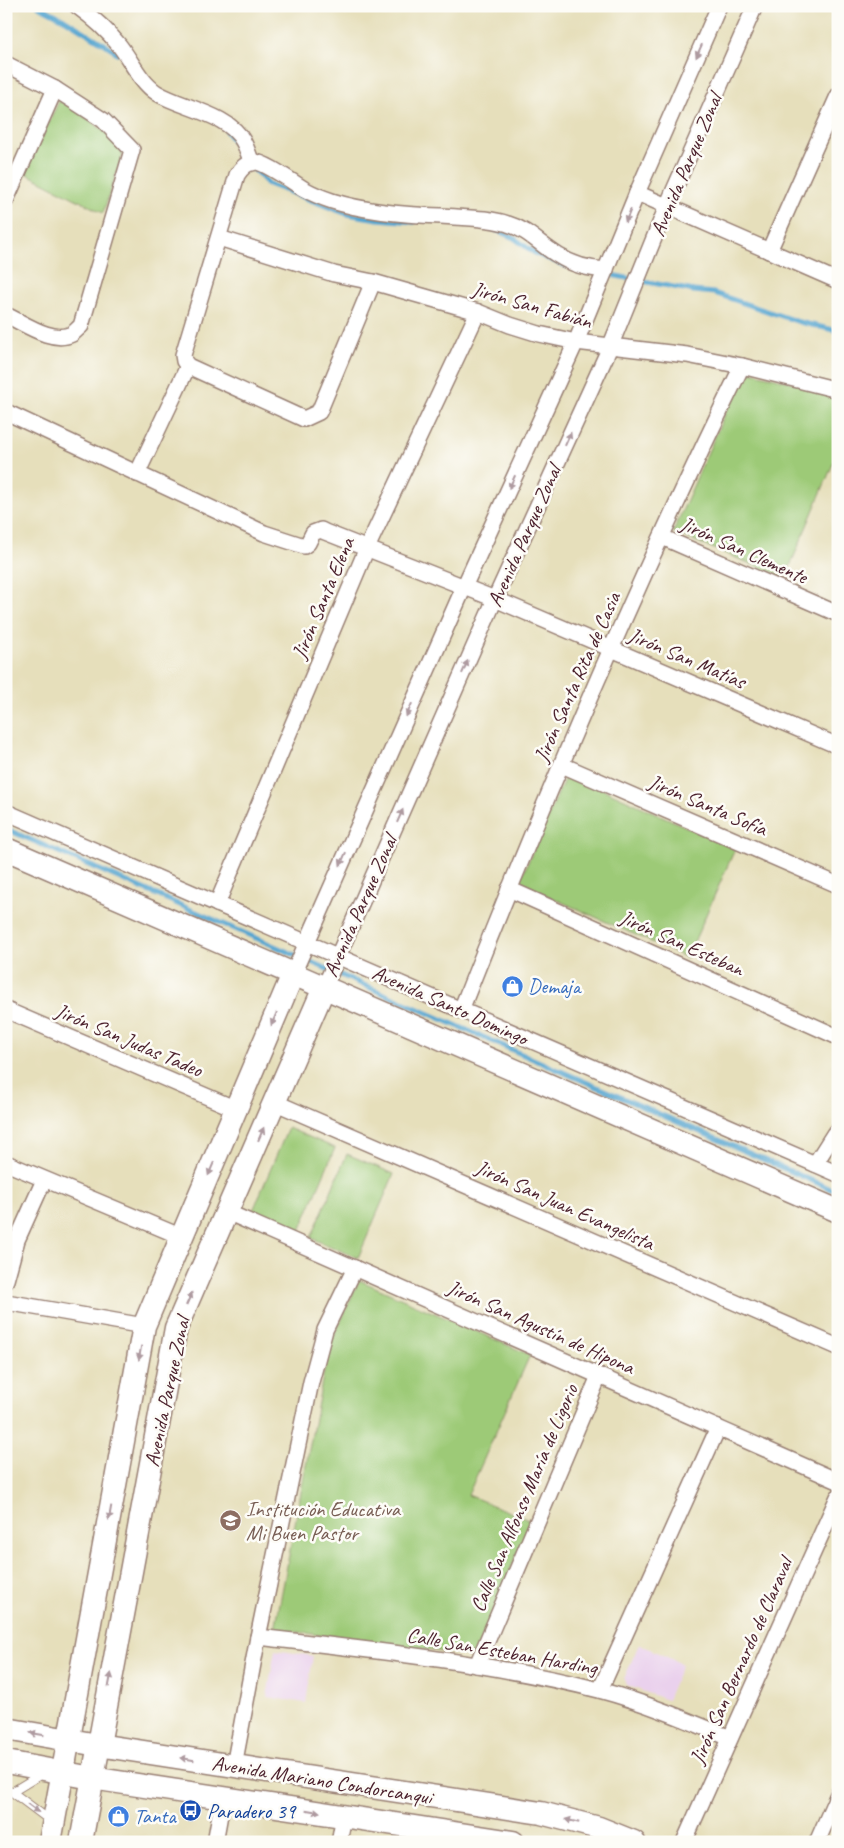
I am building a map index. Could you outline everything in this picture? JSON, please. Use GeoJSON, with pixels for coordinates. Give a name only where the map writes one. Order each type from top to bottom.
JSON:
{"type":"FeatureCollection","features":[{"type":"Feature","properties":{"kind":"main road","name":"Avenida Santo Domingo"},"geometry":{"type":"LineString","coordinates":[[6,850],[838,1212]]}},
{"type":"Feature","properties":{"kind":"main road","name":"Avenida Parque Zonal"},"geometry":{"type":"LineString","coordinates":[[52,1832],[56,1771],[69,1740],[144,1326],[293,974]]}},
{"type":"Feature","properties":{"kind":"main road","name":"Avenida Parque Zonal"},"geometry":{"type":"LineString","coordinates":[[81,1842],[176,1328],[324,988]]}},
{"type":"Feature","properties":{"kind":"main road"},"geometry":{"type":"LineString","coordinates":[[76,1699],[106,1705]]}},
{"type":"Feature","properties":{"kind":"main road","name":"Avenida Mariano Condorcanqui"},"geometry":{"type":"LineString","coordinates":[[6,1729],[98,1746],[541,1813],[597,1835],[634,1842]]}},
{"type":"Feature","properties":{"kind":"main road","name":"Avenida Mariano Condorcanqui"},"geometry":{"type":"LineString","coordinates":[[6,1762],[92,1778],[513,1842]]}},
{"type":"Feature","properties":{"kind":"street"},"geometry":{"type":"LineString","coordinates":[[76,6],[94,19],[118,44],[140,75],[156,92],[218,120],[235,131],[243,140],[252,162]]}},
{"type":"Feature","properties":{"kind":"street","name":"Avenida Parque Zonal"},"geometry":{"type":"LineString","coordinates":[[293,974],[464,587],[576,342],[637,193],[719,6]]}},
{"type":"Feature","properties":{"kind":"street","name":"Avenida Parque Zonal"},"geometry":{"type":"LineString","coordinates":[[324,988],[495,599],[610,347],[667,206],[755,6]]}},
{"type":"Feature","properties":{"kind":"street"},"geometry":{"type":"LineString","coordinates":[[6,64],[103,120],[132,150],[81,326],[73,334],[60,337],[46,333],[6,314]]}},
{"type":"Feature","properties":{"kind":"street"},"geometry":{"type":"LineString","coordinates":[[6,200],[54,90]]}},
{"type":"Feature","properties":{"kind":"street"},"geometry":{"type":"LineString","coordinates":[[769,251],[838,96]]}},
{"type":"Feature","properties":{"kind":"street"},"geometry":{"type":"LineString","coordinates":[[372,282],[319,412],[304,420],[188,366],[184,361],[183,355],[237,175],[243,166],[252,162],[265,166],[319,196],[352,206],[400,214],[484,219],[512,224],[530,234],[558,256],[588,268],[606,270]]}},
{"type":"Feature","properties":{"kind":"street"},"geometry":{"type":"LineString","coordinates":[[637,193],[838,281]]}},
{"type":"Feature","properties":{"kind":"street","name":"Jirón San Fabián"},"geometry":{"type":"LineString","coordinates":[[219,238],[334,274],[372,282],[478,312],[539,334],[576,342],[687,356],[742,366],[838,390]]}},
{"type":"Feature","properties":{"kind":"street","name":"Jirón Santa Elena"},"geometry":{"type":"LineString","coordinates":[[217,904],[367,548],[478,312]]}},
{"type":"Feature","properties":{"kind":"street"},"geometry":{"type":"LineString","coordinates":[[6,412],[137,474],[188,366]]}},
{"type":"Feature","properties":{"kind":"street","name":"Jirón Santa Rita de Casia"},"geometry":{"type":"LineString","coordinates":[[461,1010],[509,889],[612,649],[691,470],[742,366]]}},
{"type":"Feature","properties":{"kind":"street","name":"Jirón San Matías"},"geometry":{"type":"LineString","coordinates":[[137,474],[264,533],[290,542],[306,546],[313,533],[317,531],[325,532],[367,548],[495,599],[838,746]]}},
{"type":"Feature","properties":{"kind":"street","name":"Jirón San Clemente"},"geometry":{"type":"LineString","coordinates":[[662,537],[838,614]]}},
{"type":"Feature","properties":{"kind":"street","name":"Jirón Santa Sofía"},"geometry":{"type":"LineString","coordinates":[[562,765],[838,884]]}},
{"type":"Feature","properties":{"kind":"street","name":"Avenida Santo Domingo"},"geometry":{"type":"LineString","coordinates":[[6,812],[838,1174]]}},
{"type":"Feature","properties":{"kind":"street","name":"Jirón San Esteban"},"geometry":{"type":"LineString","coordinates":[[509,889],[838,1037]]}},
{"type":"Feature","properties":{"kind":"street","name":"Jirón San Judas Tadeo"},"geometry":{"type":"LineString","coordinates":[[6,1010],[236,1109]]}},
{"type":"Feature","properties":{"kind":"street","name":"Jirón San Juan Evangelista"},"geometry":{"type":"LineString","coordinates":[[274,1102],[838,1347]]}},
{"type":"Feature","properties":{"kind":"street"},"geometry":{"type":"LineString","coordinates":[[815,1164],[834,1134],[838,1131]]}},
{"type":"Feature","properties":{"kind":"street"},"geometry":{"type":"LineString","coordinates":[[6,1163],[182,1237]]}},
{"type":"Feature","properties":{"kind":"street"},"geometry":{"type":"LineString","coordinates":[[6,1280],[17,1240],[44,1180]]}},
{"type":"Feature","properties":{"kind":"street","name":"Jirón San Agustín de Hipona"},"geometry":{"type":"LineString","coordinates":[[227,1212],[838,1481]]}},
{"type":"Feature","properties":{"kind":"street"},"geometry":{"type":"LineString","coordinates":[[234,1766],[258,1636],[319,1352],[325,1330],[355,1268]]}},
{"type":"Feature","properties":{"kind":"street"},"geometry":{"type":"LineString","coordinates":[[6,1302],[144,1326]]}},
{"type":"Feature","properties":{"kind":"street","name":"Calle San Alfonso María de Ligorio"},"geometry":{"type":"LineString","coordinates":[[477,1665],[599,1376]]}},
{"type":"Feature","properties":{"kind":"street"},"geometry":{"type":"LineString","coordinates":[[600,1690],[718,1428]]}},
{"type":"Feature","properties":{"kind":"street","name":"Jirón San Bernardo de Claraval"},"geometry":{"type":"LineString","coordinates":[[684,1842],[838,1497]]}},
{"type":"Feature","properties":{"kind":"street","name":"Calle San Esteban Harding"},"geometry":{"type":"LineString","coordinates":[[258,1636],[477,1665],[600,1690],[672,1713],[730,1738]]}},
{"type":"Feature","properties":{"kind":"street"},"geometry":{"type":"LineString","coordinates":[[817,1842],[838,1794]]}},
{"type":"Feature","properties":{"kind":"street"},"geometry":{"type":"LineString","coordinates":[[215,1842],[223,1798]]}},
{"type":"Feature","properties":{"kind":"street"},"geometry":{"type":"LineString","coordinates":[[339,1842],[344,1816]]}},
{"type":"Feature","properties":{"kind":"lane"},"geometry":{"type":"LineString","coordinates":[[52,1832],[12,1792],[56,1771]]}},
{"type":"Feature","properties":{"kind":"shaded area"},"geometry":{"type":"Polygon","coordinates":[[[639,1644],[682,1664],[667,1700],[626,1685],[624,1679],[639,1644]]]}},
{"type":"Feature","properties":{"kind":"shaded area"},"geometry":{"type":"Polygon","coordinates":[[[275,1650],[313,1656],[306,1703],[267,1697],[275,1650]]]}},
{"type":"Feature","properties":{"kind":"green space"},"geometry":{"type":"Polygon","coordinates":[[[59,101],[69,105],[112,137],[123,154],[103,213],[25,173],[59,101]]]}},
{"type":"Feature","properties":{"kind":"green space"},"geometry":{"type":"Polygon","coordinates":[[[744,370],[838,394],[838,452],[785,578],[673,532],[744,370]]]}},
{"type":"Feature","properties":{"kind":"green space"},"geometry":{"type":"Polygon","coordinates":[[[567,773],[735,849],[687,958],[519,883],[567,773]]]}},
{"type":"Feature","properties":{"kind":"green space"},"geometry":{"type":"Polygon","coordinates":[[[288,1128],[335,1148],[299,1233],[252,1213],[288,1128]]]}},
{"type":"Feature","properties":{"kind":"green space"},"geometry":{"type":"Polygon","coordinates":[[[347,1154],[394,1174],[358,1258],[311,1238],[347,1154]]]}},
{"type":"Feature","properties":{"kind":"green space"},"geometry":{"type":"Polygon","coordinates":[[[359,1280],[530,1355],[468,1495],[531,1521],[474,1656],[275,1629],[323,1376],[332,1341],[359,1280]]]}},
{"type":"Feature","properties":{"kind":"waterway"},"geometry":{"type":"LineString","coordinates":[[39,6],[64,19],[114,50],[117,54]]}},
{"type":"Feature","properties":{"kind":"waterway"},"geometry":{"type":"LineString","coordinates":[[227,132],[242,154]]}},
{"type":"Feature","properties":{"kind":"waterway"},"geometry":{"type":"LineString","coordinates":[[252,167],[268,184],[347,214],[414,222]]}},
{"type":"Feature","properties":{"kind":"waterway"},"geometry":{"type":"LineString","coordinates":[[487,226],[514,238],[536,254],[566,266]]}},
{"type":"Feature","properties":{"kind":"waterway"},"geometry":{"type":"LineString","coordinates":[[606,274],[714,293],[799,322],[838,331]]}},
{"type":"Feature","properties":{"kind":"waterway"},"geometry":{"type":"LineString","coordinates":[[6,829],[838,1192]]}},
{"type":"Feature","properties":{"kind":"place","name":"Demaja"},"geometry":{"type":"Point","coordinates":[512,986]}},
{"type":"Feature","properties":{"kind":"place","name":"Institución Educativa Mi Buen Pastor"},"geometry":{"type":"Point","coordinates":[230,1521]}},
{"type":"Feature","properties":{"kind":"place","name":"Paradero 39"},"geometry":{"type":"Point","coordinates":[191,1811]}},
{"type":"Feature","properties":{"kind":"place","name":"Tanta"},"geometry":{"type":"Point","coordinates":[118,1816]}}]}
